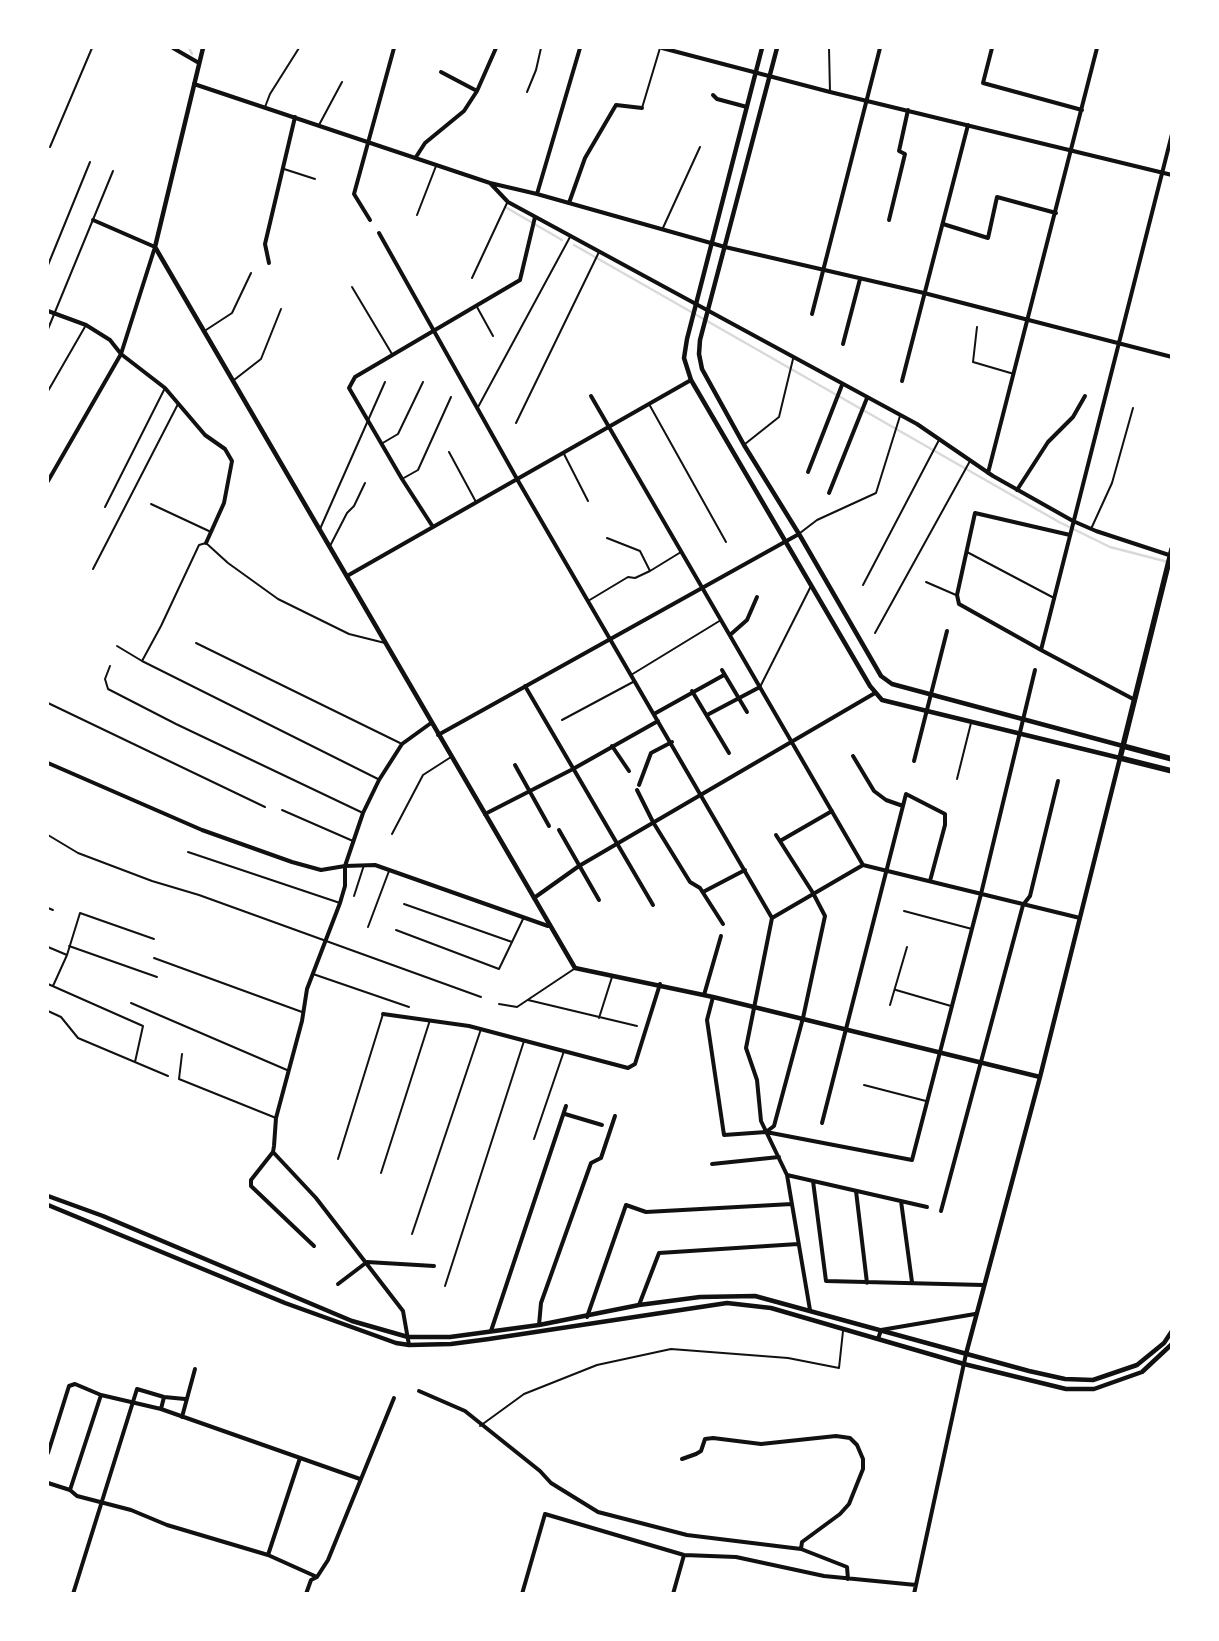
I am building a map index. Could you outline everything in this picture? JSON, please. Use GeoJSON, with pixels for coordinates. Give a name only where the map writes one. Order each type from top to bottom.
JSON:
{"type":"FeatureCollection","features":[{"type":"Feature","properties":{"kind":"main road"},"geometry":{"type":"LineString","coordinates":[[1171,554],[1120,758],[1172,771]]}},
{"type":"Feature","properties":{"kind":"main road"},"geometry":{"type":"LineString","coordinates":[[1123,746],[1172,759]]}},
{"type":"Feature","properties":{"kind":"street"},"geometry":{"type":"LineString","coordinates":[[173,48],[199,63]]}},
{"type":"Feature","properties":{"kind":"street"},"geometry":{"type":"LineString","coordinates":[[48,481],[121,354],[155,247],[203,48]]}},
{"type":"Feature","properties":{"kind":"street"},"geometry":{"type":"LineString","coordinates":[[370,220],[354,194],[394,48]]}},
{"type":"Feature","properties":{"kind":"street"},"geometry":{"type":"LineString","coordinates":[[416,157],[425,143],[464,111],[477,91],[496,48]]}},
{"type":"Feature","properties":{"kind":"street"},"geometry":{"type":"LineString","coordinates":[[537,194],[580,48]]}},
{"type":"Feature","properties":{"kind":"street"},"geometry":{"type":"LineString","coordinates":[[661,48],[830,92],[1172,175]]}},
{"type":"Feature","properties":{"kind":"street"},"geometry":{"type":"LineString","coordinates":[[762,48],[692,318],[684,358],[691,380],[870,686],[882,700],[1019,735],[1120,758],[1040,1077],[975,1314],[914,1594]]}},
{"type":"Feature","properties":{"kind":"street"},"geometry":{"type":"LineString","coordinates":[[777,48],[705,325],[699,354],[702,369],[744,445],[799,534],[881,676],[892,684],[931,696],[1123,746]]}},
{"type":"Feature","properties":{"kind":"street"},"geometry":{"type":"LineString","coordinates":[[812,314],[880,48]]}},
{"type":"Feature","properties":{"kind":"street"},"geometry":{"type":"LineString","coordinates":[[992,48],[983,83],[1082,110]]}},
{"type":"Feature","properties":{"kind":"street"},"geometry":{"type":"LineString","coordinates":[[988,473],[1097,48]]}},
{"type":"Feature","properties":{"kind":"street"},"geometry":{"type":"LineString","coordinates":[[441,72],[477,91]]}},
{"type":"Feature","properties":{"kind":"street"},"geometry":{"type":"LineString","coordinates":[[194,84],[370,141],[490,183],[537,194],[712,244],[860,280],[924,293],[1119,345],[1172,357]]}},
{"type":"Feature","properties":{"kind":"street"},"geometry":{"type":"LineString","coordinates":[[713,95],[717,99],[747,108]]}},
{"type":"Feature","properties":{"kind":"street"},"geometry":{"type":"LineString","coordinates":[[569,203],[585,158],[616,105],[642,108]]}},
{"type":"Feature","properties":{"kind":"street"},"geometry":{"type":"LineString","coordinates":[[889,220],[905,154],[899,150],[908,110]]}},
{"type":"Feature","properties":{"kind":"street"},"geometry":{"type":"LineString","coordinates":[[269,263],[265,244],[295,117]]}},
{"type":"Feature","properties":{"kind":"street"},"geometry":{"type":"LineString","coordinates":[[902,381],[968,125]]}},
{"type":"Feature","properties":{"kind":"street"},"geometry":{"type":"LineString","coordinates":[[1041,650],[1172,134]]}},
{"type":"Feature","properties":{"kind":"street"},"geometry":{"type":"LineString","coordinates":[[490,183],[508,202],[534,219],[571,236],[695,308],[900,416],[939,440],[969,463],[1073,523],[1171,554]]}},
{"type":"Feature","properties":{"kind":"street"},"geometry":{"type":"LineString","coordinates":[[943,224],[988,238],[997,197],[1056,213]]}},
{"type":"Feature","properties":{"kind":"street"},"geometry":{"type":"LineString","coordinates":[[433,527],[381,444],[350,388],[355,377],[434,333],[520,280],[534,219]]}},
{"type":"Feature","properties":{"kind":"street"},"geometry":{"type":"LineString","coordinates":[[93,220],[155,247],[534,898],[548,926],[575,968],[660,984],[1040,1077]]}},
{"type":"Feature","properties":{"kind":"street"},"geometry":{"type":"LineString","coordinates":[[379,234],[587,601],[658,722],[672,742],[772,918],[746,1048],[757,1080],[761,1120],[787,1175],[810,1310]]}},
{"type":"Feature","properties":{"kind":"street"},"geometry":{"type":"LineString","coordinates":[[843,344],[860,280]]}},
{"type":"Feature","properties":{"kind":"street"},"geometry":{"type":"LineString","coordinates":[[48,311],[86,325],[110,340],[121,354],[165,388],[205,435],[225,449],[232,461],[224,503],[206,542]]}},
{"type":"Feature","properties":{"kind":"street"},"geometry":{"type":"LineString","coordinates":[[347,576],[691,380]]}},
{"type":"Feature","properties":{"kind":"street"},"geometry":{"type":"LineString","coordinates":[[808,472],[842,385]]}},
{"type":"Feature","properties":{"kind":"street"},"geometry":{"type":"LineString","coordinates":[[591,396],[863,865]]}},
{"type":"Feature","properties":{"kind":"street"},"geometry":{"type":"LineString","coordinates":[[1017,490],[1048,442],[1073,417],[1085,396]]}},
{"type":"Feature","properties":{"kind":"street"},"geometry":{"type":"LineString","coordinates":[[829,493],[867,398]]}},
{"type":"Feature","properties":{"kind":"street"},"geometry":{"type":"LineString","coordinates":[[1070,534],[975,513],[965,551],[957,595],[959,604],[1135,700]]}},
{"type":"Feature","properties":{"kind":"street"},"geometry":{"type":"LineString","coordinates":[[438,735],[610,641],[799,534]]}},
{"type":"Feature","properties":{"kind":"street"},"geometry":{"type":"LineString","coordinates":[[730,635],[747,620],[757,597]]}},
{"type":"Feature","properties":{"kind":"street"},"geometry":{"type":"LineString","coordinates":[[914,761],[947,631]]}},
{"type":"Feature","properties":{"kind":"street"},"geometry":{"type":"LineString","coordinates":[[713,997],[707,1020],[724,1135],[766,1132],[912,1160],[981,894],[1035,670]]}},
{"type":"Feature","properties":{"kind":"street"},"geometry":{"type":"LineString","coordinates":[[654,714],[723,673],[747,712]]}},
{"type":"Feature","properties":{"kind":"street"},"geometry":{"type":"LineString","coordinates":[[525,686],[653,905]]}},
{"type":"Feature","properties":{"kind":"street"},"geometry":{"type":"LineString","coordinates":[[707,715],[739,700],[760,687]]}},
{"type":"Feature","properties":{"kind":"street"},"geometry":{"type":"LineString","coordinates":[[692,691],[729,753]]}},
{"type":"Feature","properties":{"kind":"street"},"geometry":{"type":"LineString","coordinates":[[534,898],[580,866],[653,822],[702,796],[875,693]]}},
{"type":"Feature","properties":{"kind":"street"},"geometry":{"type":"LineString","coordinates":[[485,814],[530,792],[658,722]]}},
{"type":"Feature","properties":{"kind":"street"},"geometry":{"type":"LineString","coordinates":[[314,1246],[251,1186],[252,1180],[274,1152],[276,1118],[303,1012],[313,974],[340,903],[345,886],[345,866],[363,813],[379,780],[402,744],[431,723]]}},
{"type":"Feature","properties":{"kind":"street"},"geometry":{"type":"LineString","coordinates":[[639,785],[651,753],[672,742]]}},
{"type":"Feature","properties":{"kind":"street"},"geometry":{"type":"LineString","coordinates":[[612,746],[629,772]]}},
{"type":"Feature","properties":{"kind":"street"},"geometry":{"type":"LineString","coordinates":[[853,756],[874,791],[886,800],[903,806]]}},
{"type":"Feature","properties":{"kind":"street"},"geometry":{"type":"LineString","coordinates":[[48,764],[202,830],[292,862],[321,870],[345,866],[375,865],[548,926]]}},
{"type":"Feature","properties":{"kind":"street"},"geometry":{"type":"LineString","coordinates":[[515,765],[549,826]]}},
{"type":"Feature","properties":{"kind":"street"},"geometry":{"type":"LineString","coordinates":[[941,1211],[1023,905],[1030,896],[1058,781]]}},
{"type":"Feature","properties":{"kind":"street"},"geometry":{"type":"LineString","coordinates":[[637,790],[653,822],[690,882],[703,892],[723,924]]}},
{"type":"Feature","properties":{"kind":"street"},"geometry":{"type":"LineString","coordinates":[[822,1123],[906,794],[945,814],[945,825],[930,881]]}},
{"type":"Feature","properties":{"kind":"street"},"geometry":{"type":"LineString","coordinates":[[780,841],[832,811]]}},
{"type":"Feature","properties":{"kind":"street"},"geometry":{"type":"LineString","coordinates":[[559,830],[599,900]]}},
{"type":"Feature","properties":{"kind":"street"},"geometry":{"type":"LineString","coordinates":[[766,1132],[774,1126],[803,1018],[824,916],[813,893],[776,835]]}},
{"type":"Feature","properties":{"kind":"street"},"geometry":{"type":"LineString","coordinates":[[772,918],[863,865],[1080,918]]}},
{"type":"Feature","properties":{"kind":"street"},"geometry":{"type":"LineString","coordinates":[[703,892],[744,870]]}},
{"type":"Feature","properties":{"kind":"street"},"geometry":{"type":"LineString","coordinates":[[704,995],[720,936]]}},
{"type":"Feature","properties":{"kind":"street"},"geometry":{"type":"LineString","coordinates":[[383,1014],[430,1019],[481,1029],[525,1039],[628,1068],[635,1064],[660,984]]}},
{"type":"Feature","properties":{"kind":"street"},"geometry":{"type":"LineString","coordinates":[[491,1331],[565,1114],[566,1106]]}},
{"type":"Feature","properties":{"kind":"street"},"geometry":{"type":"LineString","coordinates":[[565,1114],[602,1125]]}},
{"type":"Feature","properties":{"kind":"street"},"geometry":{"type":"LineString","coordinates":[[539,1324],[541,1303],[591,1163],[601,1158],[615,1116]]}},
{"type":"Feature","properties":{"kind":"street"},"geometry":{"type":"LineString","coordinates":[[274,1152],[316,1198],[403,1311],[409,1345]]}},
{"type":"Feature","properties":{"kind":"street"},"geometry":{"type":"LineString","coordinates":[[712,1164],[779,1157]]}},
{"type":"Feature","properties":{"kind":"street"},"geometry":{"type":"LineString","coordinates":[[787,1175],[928,1207]]}},
{"type":"Feature","properties":{"kind":"street"},"geometry":{"type":"LineString","coordinates":[[813,1181],[826,1281],[983,1285]]}},
{"type":"Feature","properties":{"kind":"street"},"geometry":{"type":"LineString","coordinates":[[856,1191],[867,1283]]}},
{"type":"Feature","properties":{"kind":"street"},"geometry":{"type":"LineString","coordinates":[[48,1196],[112,1219],[352,1320],[408,1338],[450,1337],[587,1317],[639,1305],[700,1297],[755,1296],[1065,1380],[1093,1380],[1137,1365],[1164,1343],[1172,1331]]}},
{"type":"Feature","properties":{"kind":"street"},"geometry":{"type":"LineString","coordinates":[[901,1201],[912,1282]]}},
{"type":"Feature","properties":{"kind":"street"},"geometry":{"type":"LineString","coordinates":[[587,1317],[626,1205],[646,1212],[792,1204]]}},
{"type":"Feature","properties":{"kind":"street"},"geometry":{"type":"LineString","coordinates":[[48,1205],[285,1303],[396,1343],[409,1345],[451,1344],[489,1339],[727,1303],[771,1308],[964,1364],[1066,1389],[1094,1389],[1142,1372],[1172,1344]]}},
{"type":"Feature","properties":{"kind":"street"},"geometry":{"type":"LineString","coordinates":[[639,1305],[659,1253],[798,1244]]}},
{"type":"Feature","properties":{"kind":"street"},"geometry":{"type":"LineString","coordinates":[[338,1284],[367,1262],[434,1266]]}},
{"type":"Feature","properties":{"kind":"street"},"geometry":{"type":"LineString","coordinates":[[881,1330],[975,1314]]}},
{"type":"Feature","properties":{"kind":"street"},"geometry":{"type":"LineString","coordinates":[[878,1339],[881,1330]]}},
{"type":"Feature","properties":{"kind":"street"},"geometry":{"type":"LineString","coordinates":[[182,1417],[185,1399],[195,1369]]}},
{"type":"Feature","properties":{"kind":"street"},"geometry":{"type":"LineString","coordinates":[[48,1453],[68,1386],[75,1384],[101,1395],[161,1409],[258,1441],[360,1479]]}},
{"type":"Feature","properties":{"kind":"street"},"geometry":{"type":"LineString","coordinates":[[73,1594],[137,1388],[164,1397],[185,1399]]}},
{"type":"Feature","properties":{"kind":"street"},"geometry":{"type":"LineString","coordinates":[[419,1390],[465,1412],[480,1426],[540,1471],[550,1483],[598,1512],[687,1535],[800,1549],[847,1567],[848,1579]]}},
{"type":"Feature","properties":{"kind":"street"},"geometry":{"type":"LineString","coordinates":[[70,1490],[101,1395]]}},
{"type":"Feature","properties":{"kind":"street"},"geometry":{"type":"LineString","coordinates":[[161,1409],[164,1397]]}},
{"type":"Feature","properties":{"kind":"street"},"geometry":{"type":"LineString","coordinates":[[306,1594],[311,1580],[317,1577],[328,1560],[394,1398]]}},
{"type":"Feature","properties":{"kind":"street"},"geometry":{"type":"LineString","coordinates":[[682,1459],[701,1451],[705,1439],[713,1438],[761,1444],[836,1436],[853,1440],[863,1459],[863,1469],[849,1504],[840,1514],[802,1542],[800,1549]]}},
{"type":"Feature","properties":{"kind":"street"},"geometry":{"type":"LineString","coordinates":[[268,1555],[300,1458]]}},
{"type":"Feature","properties":{"kind":"street"},"geometry":{"type":"LineString","coordinates":[[48,1483],[70,1490],[77,1496],[131,1510],[167,1525],[268,1555],[317,1577]]}},
{"type":"Feature","properties":{"kind":"street"},"geometry":{"type":"LineString","coordinates":[[522,1594],[545,1514],[684,1555],[736,1558],[824,1576],[916,1585]]}},
{"type":"Feature","properties":{"kind":"street"},"geometry":{"type":"LineString","coordinates":[[673,1594],[684,1555]]}},
{"type":"Feature","properties":{"kind":"lane"},"geometry":{"type":"LineString","coordinates":[[50,147],[92,48]]}},
{"type":"Feature","properties":{"kind":"lane"},"geometry":{"type":"LineString","coordinates":[[265,107],[270,94],[299,48]]}},
{"type":"Feature","properties":{"kind":"lane"},"geometry":{"type":"LineString","coordinates":[[527,92],[536,70],[540,48]]}},
{"type":"Feature","properties":{"kind":"lane"},"geometry":{"type":"LineString","coordinates":[[642,108],[661,48]]}},
{"type":"Feature","properties":{"kind":"lane"},"geometry":{"type":"LineString","coordinates":[[829,48],[830,92]]}},
{"type":"Feature","properties":{"kind":"lane"},"geometry":{"type":"LineString","coordinates":[[319,125],[342,82]]}},
{"type":"Feature","properties":{"kind":"lane"},"geometry":{"type":"LineString","coordinates":[[662,230],[700,147]]}},
{"type":"Feature","properties":{"kind":"lane"},"geometry":{"type":"LineString","coordinates":[[48,265],[90,162]]}},
{"type":"Feature","properties":{"kind":"lane"},"geometry":{"type":"LineString","coordinates":[[416,215],[436,164]]}},
{"type":"Feature","properties":{"kind":"lane"},"geometry":{"type":"LineString","coordinates":[[282,168],[315,179]]}},
{"type":"Feature","properties":{"kind":"lane"},"geometry":{"type":"LineString","coordinates":[[48,329],[113,171]]}},
{"type":"Feature","properties":{"kind":"lane"},"geometry":{"type":"LineString","coordinates":[[472,278],[508,202]]}},
{"type":"Feature","properties":{"kind":"lane"},"geometry":{"type":"LineString","coordinates":[[478,409],[571,236]]}},
{"type":"Feature","properties":{"kind":"lane"},"geometry":{"type":"LineString","coordinates":[[516,423],[598,253]]}},
{"type":"Feature","properties":{"kind":"lane"},"geometry":{"type":"LineString","coordinates":[[204,331],[232,312],[251,273]]}},
{"type":"Feature","properties":{"kind":"lane"},"geometry":{"type":"LineString","coordinates":[[352,287],[393,356]]}},
{"type":"Feature","properties":{"kind":"lane"},"geometry":{"type":"LineString","coordinates":[[477,307],[493,336]]}},
{"type":"Feature","properties":{"kind":"lane"},"geometry":{"type":"LineString","coordinates":[[233,381],[261,359],[281,309]]}},
{"type":"Feature","properties":{"kind":"lane"},"geometry":{"type":"LineString","coordinates":[[48,391],[86,325]]}},
{"type":"Feature","properties":{"kind":"lane"},"geometry":{"type":"LineString","coordinates":[[977,327],[974,362],[1014,374]]}},
{"type":"Feature","properties":{"kind":"lane"},"geometry":{"type":"LineString","coordinates":[[744,445],[779,416],[794,359]]}},
{"type":"Feature","properties":{"kind":"lane"},"geometry":{"type":"LineString","coordinates":[[320,529],[385,382]]}},
{"type":"Feature","properties":{"kind":"lane"},"geometry":{"type":"LineString","coordinates":[[381,444],[398,434],[423,382]]}},
{"type":"Feature","properties":{"kind":"lane"},"geometry":{"type":"LineString","coordinates":[[105,507],[165,388]]}},
{"type":"Feature","properties":{"kind":"lane"},"geometry":{"type":"LineString","coordinates":[[402,479],[418,470],[451,397]]}},
{"type":"Feature","properties":{"kind":"lane"},"geometry":{"type":"LineString","coordinates":[[94,569],[178,404]]}},
{"type":"Feature","properties":{"kind":"lane"},"geometry":{"type":"LineString","coordinates":[[648,404],[726,542]]}},
{"type":"Feature","properties":{"kind":"lane"},"geometry":{"type":"LineString","coordinates":[[1090,529],[1112,483],[1132,408]]}},
{"type":"Feature","properties":{"kind":"lane"},"geometry":{"type":"LineString","coordinates":[[799,534],[817,520],[876,493],[900,416]]}},
{"type":"Feature","properties":{"kind":"lane"},"geometry":{"type":"LineString","coordinates":[[863,585],[939,440]]}},
{"type":"Feature","properties":{"kind":"lane"},"geometry":{"type":"LineString","coordinates":[[450,452],[476,502]]}},
{"type":"Feature","properties":{"kind":"lane"},"geometry":{"type":"LineString","coordinates":[[564,453],[588,501]]}},
{"type":"Feature","properties":{"kind":"lane"},"geometry":{"type":"LineString","coordinates":[[874,633],[969,463]]}},
{"type":"Feature","properties":{"kind":"lane"},"geometry":{"type":"LineString","coordinates":[[330,546],[346,513],[354,506],[364,483]]}},
{"type":"Feature","properties":{"kind":"lane"},"geometry":{"type":"LineString","coordinates":[[151,504],[211,532]]}},
{"type":"Feature","properties":{"kind":"lane"},"geometry":{"type":"LineString","coordinates":[[607,538],[640,551],[650,571]]}},
{"type":"Feature","properties":{"kind":"lane"},"geometry":{"type":"LineString","coordinates":[[142,661],[162,626],[199,544],[206,542],[228,563],[278,599],[349,634],[385,643]]}},
{"type":"Feature","properties":{"kind":"lane"},"geometry":{"type":"LineString","coordinates":[[965,551],[1054,598]]}},
{"type":"Feature","properties":{"kind":"lane"},"geometry":{"type":"LineString","coordinates":[[587,601],[628,577],[635,578],[650,571],[681,552]]}},
{"type":"Feature","properties":{"kind":"lane"},"geometry":{"type":"LineString","coordinates":[[926,582],[957,595]]}},
{"type":"Feature","properties":{"kind":"lane"},"geometry":{"type":"LineString","coordinates":[[760,687],[812,586]]}},
{"type":"Feature","properties":{"kind":"lane"},"geometry":{"type":"LineString","coordinates":[[631,675],[721,620]]}},
{"type":"Feature","properties":{"kind":"lane"},"geometry":{"type":"LineString","coordinates":[[196,643],[402,744]]}},
{"type":"Feature","properties":{"kind":"lane"},"geometry":{"type":"LineString","coordinates":[[118,646],[142,661],[379,780]]}},
{"type":"Feature","properties":{"kind":"lane"},"geometry":{"type":"LineString","coordinates":[[110,666],[105,679],[108,689],[176,724],[363,813]]}},
{"type":"Feature","properties":{"kind":"lane"},"geometry":{"type":"LineString","coordinates":[[562,720],[635,681]]}},
{"type":"Feature","properties":{"kind":"lane"},"geometry":{"type":"LineString","coordinates":[[48,704],[266,807]]}},
{"type":"Feature","properties":{"kind":"lane"},"geometry":{"type":"LineString","coordinates":[[957,779],[971,723]]}},
{"type":"Feature","properties":{"kind":"lane"},"geometry":{"type":"LineString","coordinates":[[392,834],[423,775],[451,757]]}},
{"type":"Feature","properties":{"kind":"lane"},"geometry":{"type":"LineString","coordinates":[[282,810],[353,841]]}},
{"type":"Feature","properties":{"kind":"lane"},"geometry":{"type":"LineString","coordinates":[[48,834],[78,853],[152,881],[200,895],[481,997]]}},
{"type":"Feature","properties":{"kind":"lane"},"geometry":{"type":"LineString","coordinates":[[188,852],[340,903]]}},
{"type":"Feature","properties":{"kind":"lane"},"geometry":{"type":"LineString","coordinates":[[354,896],[364,865]]}},
{"type":"Feature","properties":{"kind":"lane"},"geometry":{"type":"LineString","coordinates":[[368,928],[390,870]]}},
{"type":"Feature","properties":{"kind":"lane"},"geometry":{"type":"LineString","coordinates":[[404,904],[512,942]]}},
{"type":"Feature","properties":{"kind":"lane"},"geometry":{"type":"LineString","coordinates":[[48,908],[54,910]]}},
{"type":"Feature","properties":{"kind":"lane"},"geometry":{"type":"LineString","coordinates":[[904,911],[972,929]]}},
{"type":"Feature","properties":{"kind":"lane"},"geometry":{"type":"LineString","coordinates":[[53,986],[67,955],[80,913],[154,939]]}},
{"type":"Feature","properties":{"kind":"lane"},"geometry":{"type":"LineString","coordinates":[[396,930],[498,969],[524,917]]}},
{"type":"Feature","properties":{"kind":"lane"},"geometry":{"type":"LineString","coordinates":[[69,946],[157,978]]}},
{"type":"Feature","properties":{"kind":"lane"},"geometry":{"type":"LineString","coordinates":[[48,947],[67,955]]}},
{"type":"Feature","properties":{"kind":"lane"},"geometry":{"type":"LineString","coordinates":[[890,1005],[907,947]]}},
{"type":"Feature","properties":{"kind":"lane"},"geometry":{"type":"LineString","coordinates":[[154,958],[303,1012]]}},
{"type":"Feature","properties":{"kind":"lane"},"geometry":{"type":"LineString","coordinates":[[499,1004],[517,1007],[575,968]]}},
{"type":"Feature","properties":{"kind":"lane"},"geometry":{"type":"LineString","coordinates":[[313,974],[409,1007]]}},
{"type":"Feature","properties":{"kind":"lane"},"geometry":{"type":"LineString","coordinates":[[599,1018],[612,976]]}},
{"type":"Feature","properties":{"kind":"lane"},"geometry":{"type":"LineString","coordinates":[[48,984],[143,1026],[134,1062]]}},
{"type":"Feature","properties":{"kind":"lane"},"geometry":{"type":"LineString","coordinates":[[895,990],[951,1006]]}},
{"type":"Feature","properties":{"kind":"lane"},"geometry":{"type":"LineString","coordinates":[[528,1000],[637,1026]]}},
{"type":"Feature","properties":{"kind":"lane"},"geometry":{"type":"LineString","coordinates":[[131,1004],[289,1071]]}},
{"type":"Feature","properties":{"kind":"lane"},"geometry":{"type":"LineString","coordinates":[[48,1011],[61,1017],[78,1038],[168,1076]]}},
{"type":"Feature","properties":{"kind":"lane"},"geometry":{"type":"LineString","coordinates":[[338,1159],[383,1014]]}},
{"type":"Feature","properties":{"kind":"lane"},"geometry":{"type":"LineString","coordinates":[[381,1173],[430,1019]]}},
{"type":"Feature","properties":{"kind":"lane"},"geometry":{"type":"LineString","coordinates":[[412,1234],[481,1029]]}},
{"type":"Feature","properties":{"kind":"lane"},"geometry":{"type":"LineString","coordinates":[[444,1286],[525,1039]]}},
{"type":"Feature","properties":{"kind":"lane"},"geometry":{"type":"LineString","coordinates":[[534,1139],[564,1051]]}},
{"type":"Feature","properties":{"kind":"lane"},"geometry":{"type":"LineString","coordinates":[[182,1054],[179,1079],[276,1118]]}},
{"type":"Feature","properties":{"kind":"lane"},"geometry":{"type":"LineString","coordinates":[[864,1085],[926,1101]]}},
{"type":"Feature","properties":{"kind":"lane"},"geometry":{"type":"LineString","coordinates":[[480,1426],[524,1394],[597,1365],[671,1349],[788,1358],[839,1368],[844,1330]]}},
{"type":"Feature","properties":{"kind":"waterway"},"geometry":{"type":"LineString","coordinates":[[189,48],[192,54]]}},
{"type":"Feature","properties":{"kind":"waterway"},"geometry":{"type":"LineString","coordinates":[[507,208],[562,240]]}},
{"type":"Feature","properties":{"kind":"waterway"},"geometry":{"type":"LineString","coordinates":[[574,245],[1059,522],[1110,547],[1172,563]]}}]}
